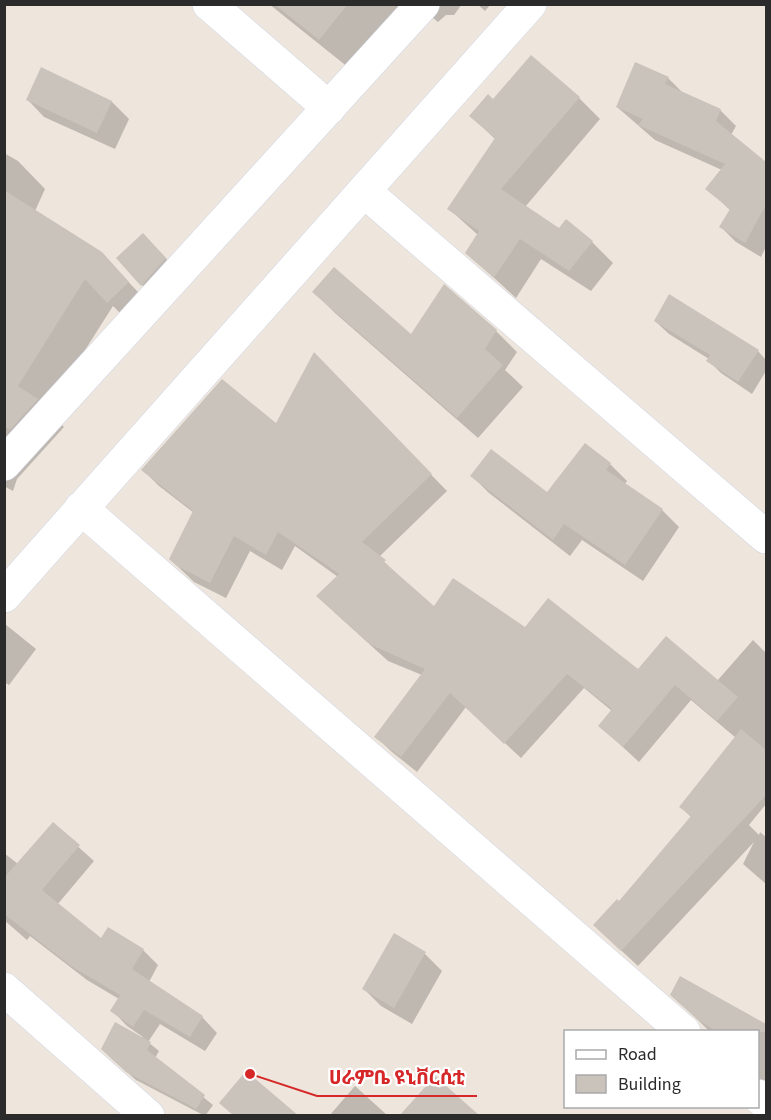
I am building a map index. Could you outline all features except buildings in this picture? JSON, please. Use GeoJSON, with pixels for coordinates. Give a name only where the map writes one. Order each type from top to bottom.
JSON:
{"type":"FeatureCollection","features":[{"type":"Feature","properties":{"kind":"street"},"geometry":{"type":"LineString","coordinates":[[208,4],[329,108]]}},
{"type":"Feature","properties":{"kind":"street"},"geometry":{"type":"LineString","coordinates":[[4,464],[423,4]]}},
{"type":"Feature","properties":{"kind":"street"},"geometry":{"type":"LineString","coordinates":[[4,596],[530,4]]}},
{"type":"Feature","properties":{"kind":"street"},"geometry":{"type":"LineString","coordinates":[[364,191],[766,537]]}},
{"type":"Feature","properties":{"kind":"street"},"geometry":{"type":"LineString","coordinates":[[81,508],[682,1030]]}},
{"type":"Feature","properties":{"kind":"street"},"geometry":{"type":"LineString","coordinates":[[4,989],[148,1116]]}},
{"type":"Feature","properties":{"kind":"place","name":"ሀራምቤ ዩኒቨርሲቲ"},"geometry":{"type":"Point","coordinates":[250,1074]}}]}
